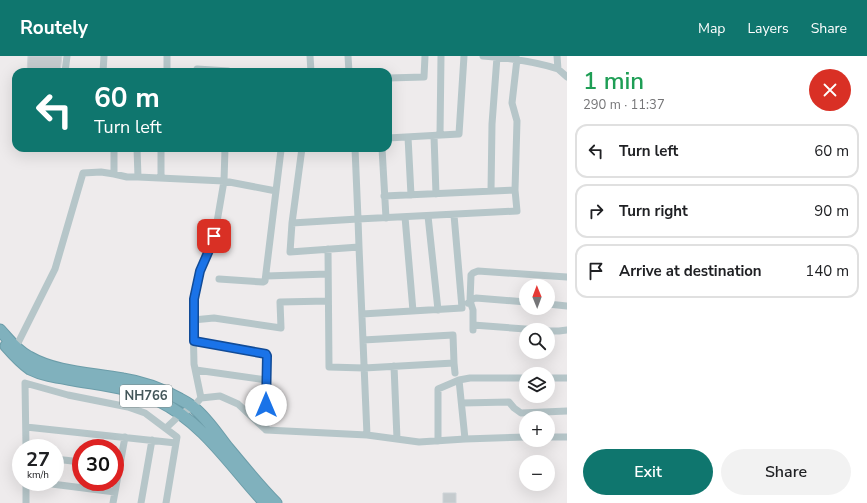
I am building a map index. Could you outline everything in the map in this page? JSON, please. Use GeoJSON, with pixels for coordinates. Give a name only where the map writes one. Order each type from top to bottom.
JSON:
{"type":"FeatureCollection","features":[{"type":"Feature","properties":{"kind":"highway"},"geometry":{"type":"LineString","coordinates":[[0,330],[16,347],[27,356],[39,362],[76,372],[147,384],[179,398],[204,418],[276,503]]}},
{"type":"Feature","properties":{"kind":"highway","name":"NH766"},"geometry":{"type":"LineString","coordinates":[[0,339],[20,361],[30,369],[49,376],[128,389],[158,400],[173,408],[194,424],[266,503]]}},
{"type":"Feature","properties":{"kind":"street"},"geometry":{"type":"LineString","coordinates":[[65,68],[66,56]]}},
{"type":"Feature","properties":{"kind":"street"},"geometry":{"type":"LineString","coordinates":[[103,68],[104,56]]}},
{"type":"Feature","properties":{"kind":"street"},"geometry":{"type":"LineString","coordinates":[[167,56],[167,68]]}},
{"type":"Feature","properties":{"kind":"street"},"geometry":{"type":"LineString","coordinates":[[310,56],[311,68]]}},
{"type":"Feature","properties":{"kind":"street"},"geometry":{"type":"LineString","coordinates":[[348,56],[349,68]]}},
{"type":"Feature","properties":{"kind":"street"},"geometry":{"type":"LineString","coordinates":[[392,78],[424,77],[426,56]]}},
{"type":"Feature","properties":{"kind":"street"},"geometry":{"type":"LineString","coordinates":[[436,194],[441,56]]}},
{"type":"Feature","properties":{"kind":"street"},"geometry":{"type":"LineString","coordinates":[[392,138],[459,134],[464,56]]}},
{"type":"Feature","properties":{"kind":"street"},"geometry":{"type":"LineString","coordinates":[[483,56],[517,59],[543,64],[558,69],[567,77]]}},
{"type":"Feature","properties":{"kind":"street"},"geometry":{"type":"LineString","coordinates":[[557,56],[558,69]]}},
{"type":"Feature","properties":{"kind":"street"},"geometry":{"type":"LineString","coordinates":[[491,191],[492,124],[497,57]]}},
{"type":"Feature","properties":{"kind":"street"},"geometry":{"type":"LineString","coordinates":[[292,223],[517,211],[515,190],[516,121],[512,103],[517,59]]}},
{"type":"Feature","properties":{"kind":"street"},"geometry":{"type":"LineString","coordinates":[[408,137],[410,195]]}},
{"type":"Feature","properties":{"kind":"street"},"geometry":{"type":"LineString","coordinates":[[114,152],[114,174]]}},
{"type":"Feature","properties":{"kind":"street"},"geometry":{"type":"LineString","coordinates":[[138,152],[138,177]]}},
{"type":"Feature","properties":{"kind":"street"},"geometry":{"type":"LineString","coordinates":[[161,152],[161,178]]}},
{"type":"Feature","properties":{"kind":"street"},"geometry":{"type":"LineString","coordinates":[[201,398],[194,364],[194,299],[200,271],[210,248],[218,222],[224,181],[225,152]]}},
{"type":"Feature","properties":{"kind":"street"},"geometry":{"type":"LineString","coordinates":[[220,279],[265,281],[281,152]]}},
{"type":"Feature","properties":{"kind":"street"},"geometry":{"type":"LineString","coordinates":[[301,152],[292,223],[290,252],[359,247]]}},
{"type":"Feature","properties":{"kind":"street"},"geometry":{"type":"LineString","coordinates":[[355,152],[367,435]]}},
{"type":"Feature","properties":{"kind":"street"},"geometry":{"type":"LineString","coordinates":[[382,152],[386,218]]}},
{"type":"Feature","properties":{"kind":"street"},"geometry":{"type":"LineString","coordinates":[[16,347],[55,269],[83,173],[101,172],[127,177],[224,181],[276,191]]}},
{"type":"Feature","properties":{"kind":"street"},"geometry":{"type":"LineString","coordinates":[[384,196],[515,190]]}},
{"type":"Feature","properties":{"kind":"street"},"geometry":{"type":"LineString","coordinates":[[454,214],[462,308]]}},
{"type":"Feature","properties":{"kind":"street"},"geometry":{"type":"LineString","coordinates":[[428,216],[438,310]]}},
{"type":"Feature","properties":{"kind":"street"},"geometry":{"type":"LineString","coordinates":[[404,217],[413,311]]}},
{"type":"Feature","properties":{"kind":"street"},"geometry":{"type":"LineString","coordinates":[[328,249],[329,366],[364,368],[454,362]]}},
{"type":"Feature","properties":{"kind":"street"},"geometry":{"type":"LineString","coordinates":[[519,329],[473,328],[473,310],[470,301],[473,273],[478,271],[567,277]]}},
{"type":"Feature","properties":{"kind":"street"},"geometry":{"type":"LineString","coordinates":[[266,276],[328,274]]}},
{"type":"Feature","properties":{"kind":"street"},"geometry":{"type":"LineString","coordinates":[[362,314],[462,308],[476,298],[519,301]]}},
{"type":"Feature","properties":{"kind":"street"},"geometry":{"type":"LineString","coordinates":[[193,320],[214,318],[281,328],[280,302],[328,301]]}},
{"type":"Feature","properties":{"kind":"street"},"geometry":{"type":"LineString","coordinates":[[555,305],[567,306]]}},
{"type":"Feature","properties":{"kind":"street"},"geometry":{"type":"LineString","coordinates":[[555,332],[567,330]]}},
{"type":"Feature","properties":{"kind":"street"},"geometry":{"type":"LineString","coordinates":[[363,340],[453,335],[455,373]]}},
{"type":"Feature","properties":{"kind":"street"},"geometry":{"type":"LineString","coordinates":[[194,341],[265,353],[267,356],[266,430]]}},
{"type":"Feature","properties":{"kind":"street"},"geometry":{"type":"LineString","coordinates":[[394,366],[397,439]]}},
{"type":"Feature","properties":{"kind":"street"},"geometry":{"type":"LineString","coordinates":[[196,370],[267,380]]}},
{"type":"Feature","properties":{"kind":"street"},"geometry":{"type":"LineString","coordinates":[[438,440],[438,389],[459,380],[470,378],[519,378]]}},
{"type":"Feature","properties":{"kind":"street"},"geometry":{"type":"LineString","coordinates":[[555,378],[567,378]]}},
{"type":"Feature","properties":{"kind":"street"},"geometry":{"type":"LineString","coordinates":[[459,380],[465,439]]}},
{"type":"Feature","properties":{"kind":"street"},"geometry":{"type":"LineString","coordinates":[[26,439],[25,383],[68,395],[128,407],[145,412],[176,437],[166,503]]}},
{"type":"Feature","properties":{"kind":"street"},"geometry":{"type":"LineString","coordinates":[[166,428],[201,398],[220,396],[238,404],[266,430],[367,435],[419,442],[519,437]]}},
{"type":"Feature","properties":{"kind":"street"},"geometry":{"type":"LineString","coordinates":[[462,403],[509,402],[521,413],[567,411]]}},
{"type":"Feature","properties":{"kind":"street"},"geometry":{"type":"LineString","coordinates":[[26,427],[176,443]]}},
{"type":"Feature","properties":{"kind":"street"},"geometry":{"type":"LineString","coordinates":[[555,437],[567,437]]}},
{"type":"Feature","properties":{"kind":"street"},"geometry":{"type":"LineString","coordinates":[[141,503],[152,440]]}},
{"type":"Feature","properties":{"kind":"street"},"geometry":{"type":"LineString","coordinates":[[64,486],[115,492],[113,503]]}},
{"type":"Feature","properties":{"kind":"street"},"geometry":{"type":"LineString","coordinates":[[26,491],[26,503]]}},
{"type":"Feature","properties":{"kind":"building"},"geometry":{"type":"Polygon","coordinates":[[[28,56],[62,56],[60,68],[27,68],[28,56]]]}},
{"type":"Feature","properties":{"kind":"building"},"geometry":{"type":"Polygon","coordinates":[[[443,493],[456,493],[456,503],[443,503],[443,493]]]}},
{"type":"Feature","properties":{"kind":"route"},"geometry":{"type":"LineString","coordinates":[[214,236],[200,271],[194,299],[194,341],[265,353],[267,356],[266,405]]}}]}
